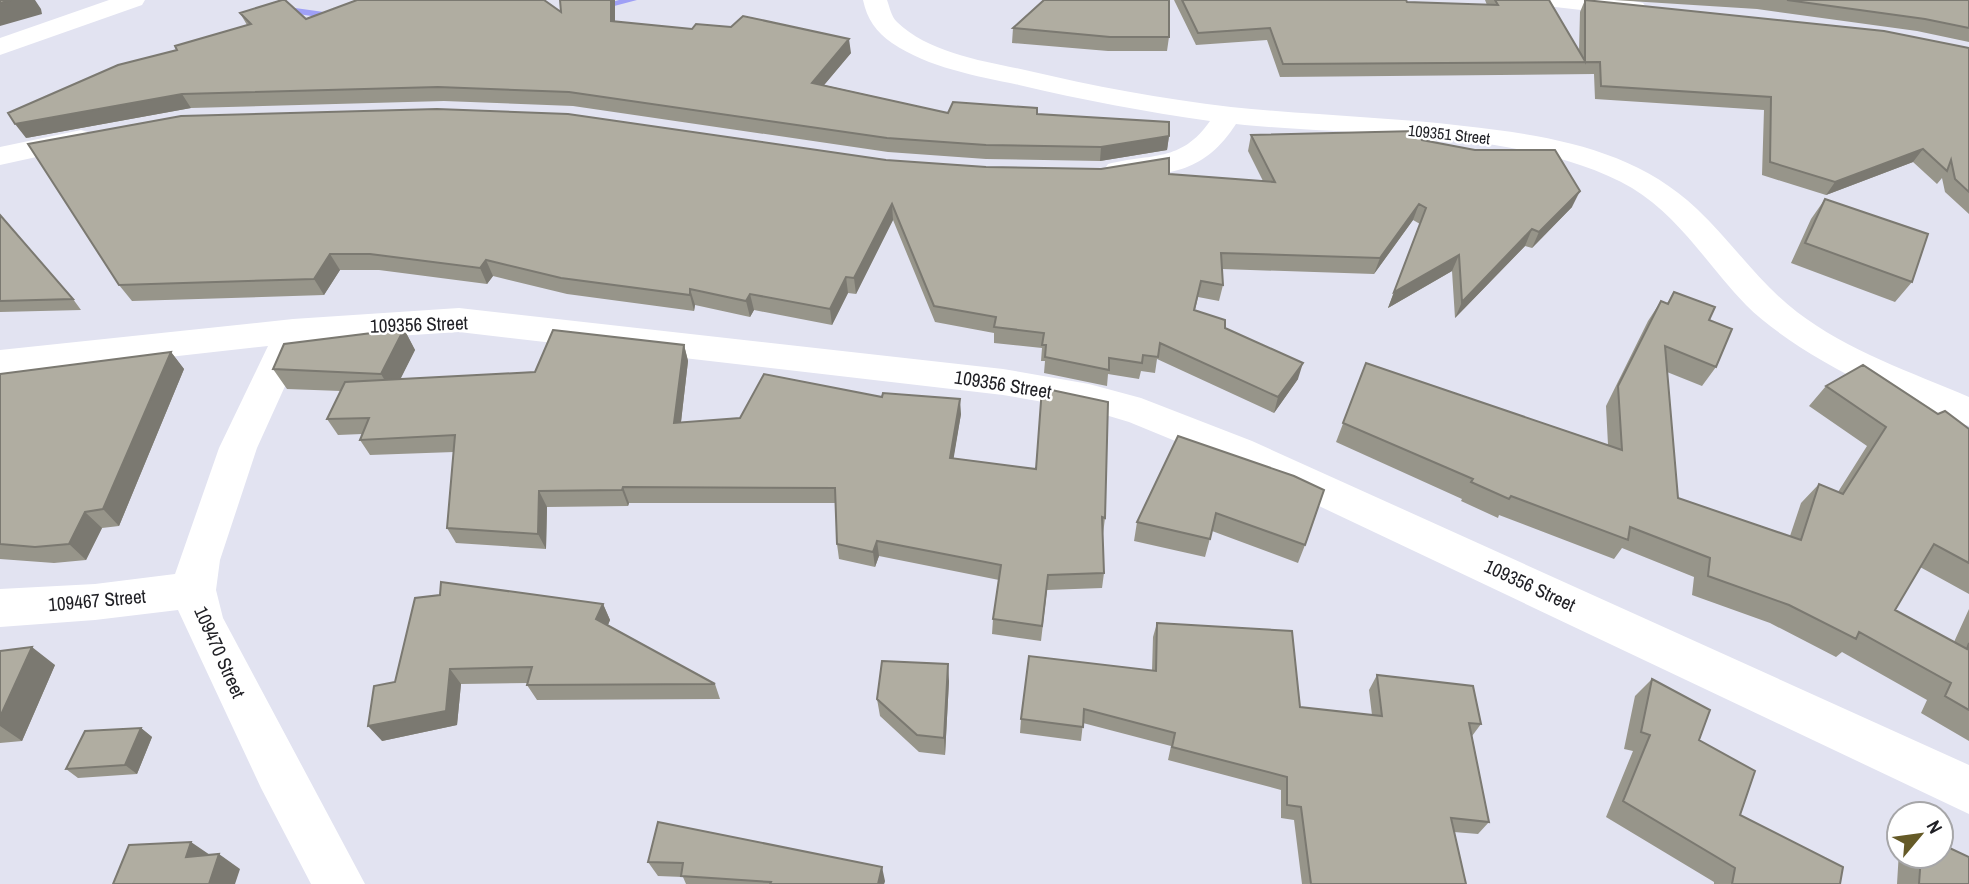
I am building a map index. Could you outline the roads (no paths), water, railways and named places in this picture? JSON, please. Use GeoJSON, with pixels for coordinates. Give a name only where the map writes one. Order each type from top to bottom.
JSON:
{"type":"FeatureCollection","features":[{"type":"Feature","properties":{"kind":"street"},"geometry":{"type":"LineString","coordinates":[[0,47],[133,0]]}},
{"type":"Feature","properties":{"kind":"street","name":"109351 Street"},"geometry":{"type":"LineString","coordinates":[[875,0],[886,26],[911,43],[971,66],[1103,97],[1228,114],[1430,131],[1548,145],[1586,155],[1626,173],[1670,201],[1761,300],[1789,324],[1842,355],[1969,412]]}},
{"type":"Feature","properties":{"kind":"street"},"geometry":{"type":"LineString","coordinates":[[1555,0],[1664,12]]}},
{"type":"Feature","properties":{"kind":"street"},"geometry":{"type":"LineString","coordinates":[[1087,172],[1158,166],[1188,159],[1213,140],[1228,114]]}},
{"type":"Feature","properties":{"kind":"street"},"geometry":{"type":"LineString","coordinates":[[0,156],[107,134]]}},
{"type":"Feature","properties":{"kind":"street","name":"109356 Street"},"geometry":{"type":"LineString","coordinates":[[0,363],[293,331],[459,320],[1003,382],[1089,397],[1142,412],[1238,451],[1969,790]]}},
{"type":"Feature","properties":{"kind":"street","name":"109470 Street"},"geometry":{"type":"LineString","coordinates":[[293,331],[238,448],[199,560],[194,590],[207,632],[339,884]]}},
{"type":"Feature","properties":{"kind":"street","name":"109467 Street"},"geometry":{"type":"LineString","coordinates":[[0,608],[194,590]]}},
{"type":"Feature","properties":{"kind":"waterway"},"geometry":{"type":"LineString","coordinates":[[599,7],[632,0]]}},
{"type":"Feature","properties":{"kind":"waterway"},"geometry":{"type":"LineString","coordinates":[[288,10],[338,17]]}}]}
